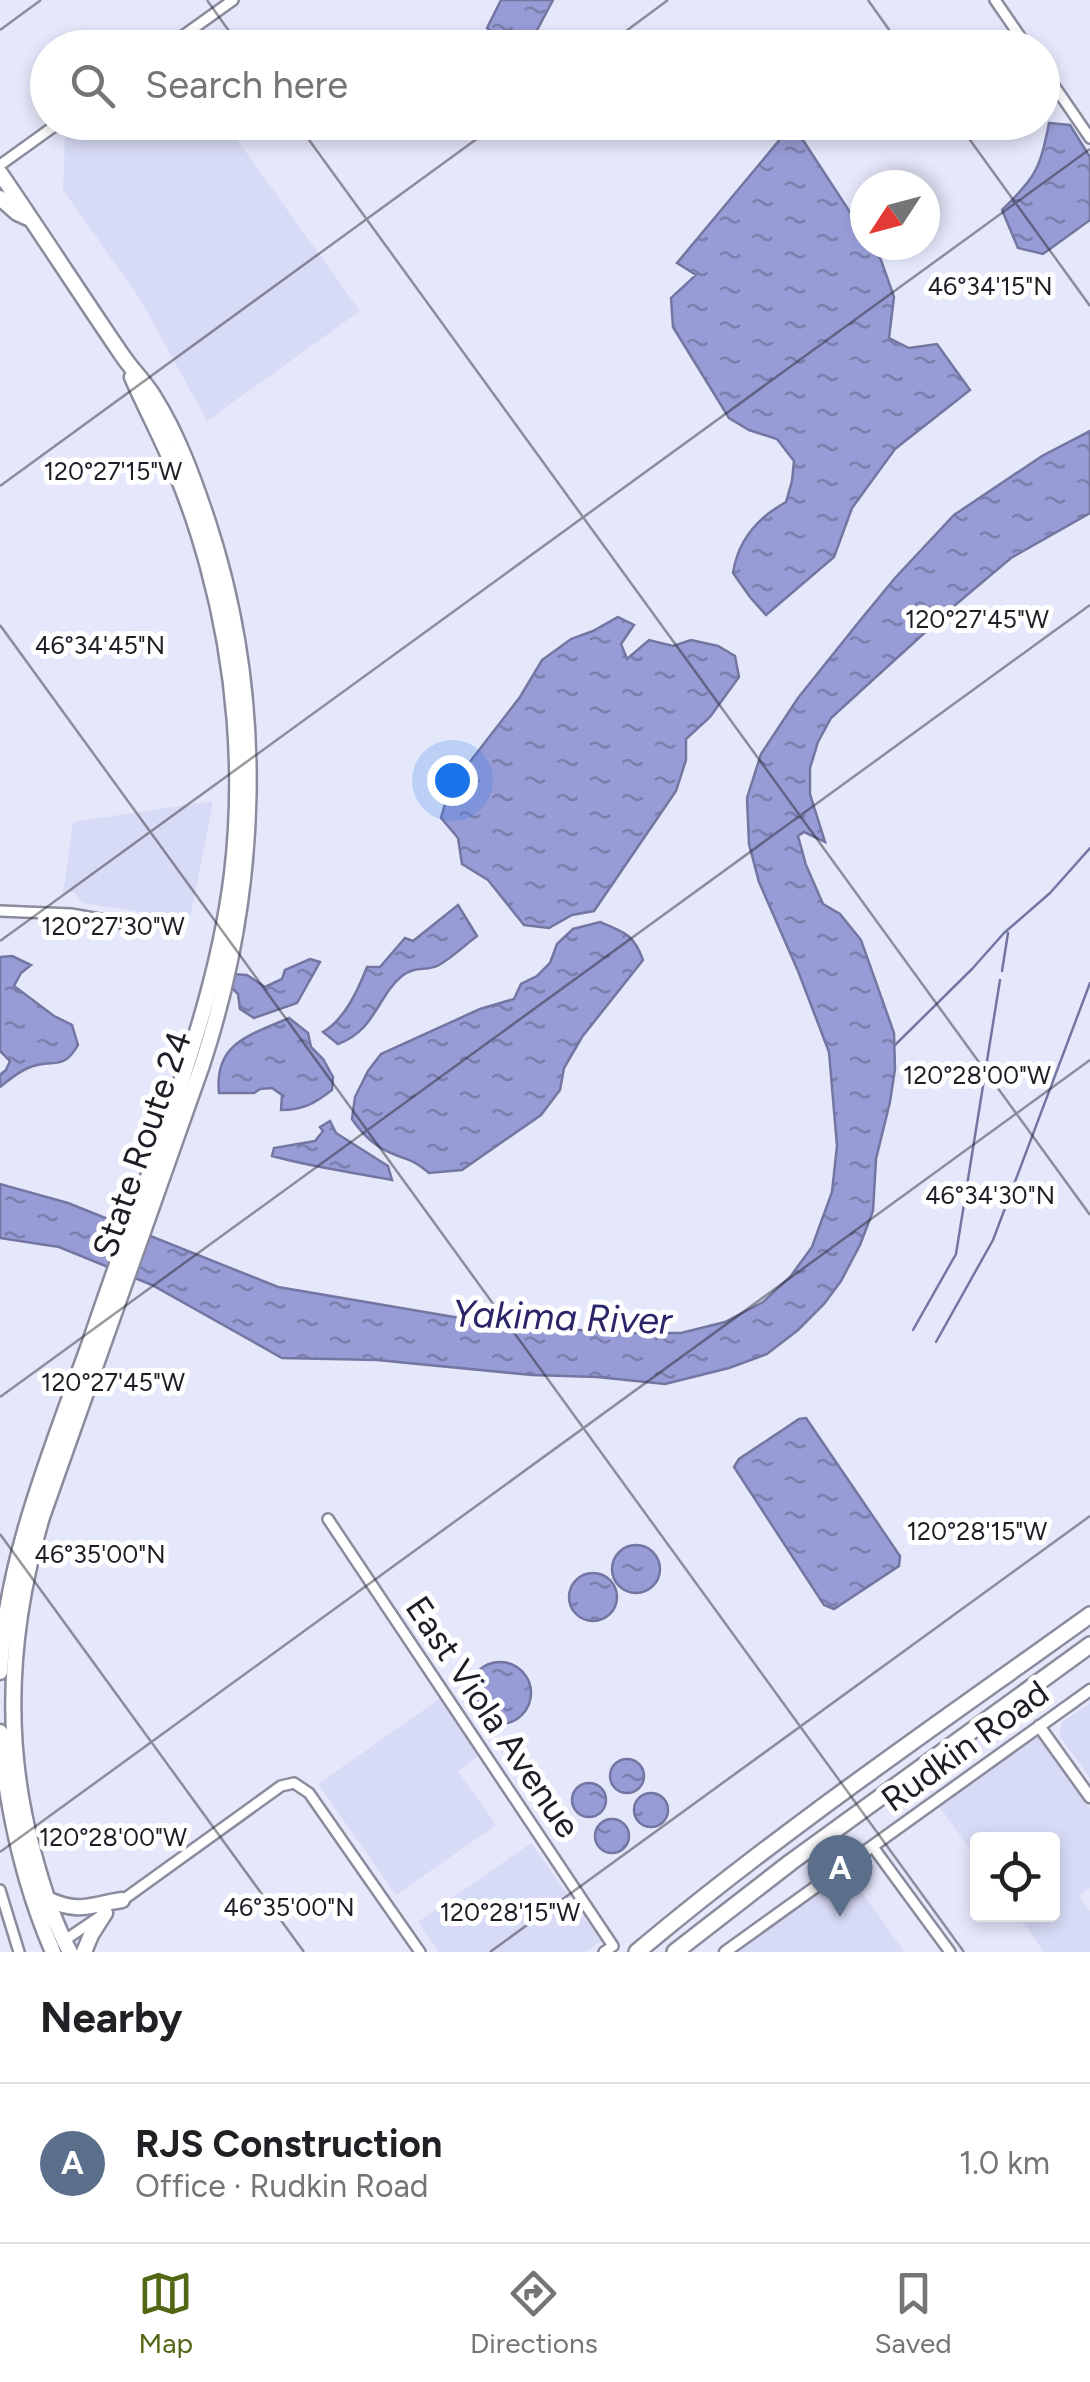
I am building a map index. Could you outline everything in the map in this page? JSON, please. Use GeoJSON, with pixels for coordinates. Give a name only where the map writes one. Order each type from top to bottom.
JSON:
{"type":"FeatureCollection","features":[{"type":"Feature","properties":{"kind":"highway"},"geometry":{"type":"LineString","coordinates":[[637,1952],[781,1838],[1090,1616]]}},
{"type":"Feature","properties":{"kind":"highway"},"geometry":{"type":"LineString","coordinates":[[675,1952],[791,1862],[1090,1645]]}},
{"type":"Feature","properties":{"kind":"highway"},"geometry":{"type":"LineString","coordinates":[[687,1952],[791,1862]]}},
{"type":"Feature","properties":{"kind":"main road","name":"State Route 24"},"geometry":{"type":"LineString","coordinates":[[0,169],[124,358],[154,397],[188,468],[214,542],[239,649],[250,784],[246,862],[212,1037],[15,1566],[0,1672]]}},
{"type":"Feature","properties":{"kind":"main road"},"geometry":{"type":"LineString","coordinates":[[0,198],[32,220]]}},
{"type":"Feature","properties":{"kind":"main road","name":"State Route 24"},"geometry":{"type":"LineString","coordinates":[[55,1461],[24,1581],[12,1686],[19,1791],[57,1949]]}},
{"type":"Feature","properties":{"kind":"main road"},"geometry":{"type":"LineString","coordinates":[[0,1732],[12,1825],[35,1907],[57,1949]]}},
{"type":"Feature","properties":{"kind":"main road"},"geometry":{"type":"LineString","coordinates":[[47,1899],[72,1908],[122,1900]]}},
{"type":"Feature","properties":{"kind":"main road"},"geometry":{"type":"LineString","coordinates":[[84,1952],[105,1913]]}},
{"type":"Feature","properties":{"kind":"street"},"geometry":{"type":"LineString","coordinates":[[191,30],[233,0]]}},
{"type":"Feature","properties":{"kind":"street"},"geometry":{"type":"LineString","coordinates":[[995,0],[1016,30]]}},
{"type":"Feature","properties":{"kind":"street"},"geometry":{"type":"LineString","coordinates":[[1060,94],[1090,138]]}},
{"type":"Feature","properties":{"kind":"street"},"geometry":{"type":"LineString","coordinates":[[0,169],[37,140]]}},
{"type":"Feature","properties":{"kind":"street"},"geometry":{"type":"LineString","coordinates":[[0,911],[58,913],[122,922]]}},
{"type":"Feature","properties":{"kind":"street","name":"East Viola Avenue"},"geometry":{"type":"LineString","coordinates":[[328,1519],[608,1949]]}},
{"type":"Feature","properties":{"kind":"street","name":"Rudkin Road"},"geometry":{"type":"LineString","coordinates":[[725,1952],[1090,1690]]}},
{"type":"Feature","properties":{"kind":"street"},"geometry":{"type":"LineString","coordinates":[[1039,1726],[1090,1796]]}},
{"type":"Feature","properties":{"kind":"street"},"geometry":{"type":"LineString","coordinates":[[57,1949],[281,1786],[294,1783],[309,1793],[420,1952]]}},
{"type":"Feature","properties":{"kind":"street"},"geometry":{"type":"LineString","coordinates":[[873,1847],[950,1952]]}},
{"type":"Feature","properties":{"kind":"street"},"geometry":{"type":"LineString","coordinates":[[0,1890],[20,1952]]}},
{"type":"Feature","properties":{"kind":"shaded area"},"geometry":{"type":"Polygon","coordinates":[[[65,140],[237,140],[360,311],[207,421],[140,299],[63,190],[65,140]]]}},
{"type":"Feature","properties":{"kind":"shaded area"},"geometry":{"type":"Polygon","coordinates":[[[213,801],[190,919],[82,903],[75,893],[63,893],[73,822],[213,801]]]}},
{"type":"Feature","properties":{"kind":"shaded area"},"geometry":{"type":"Polygon","coordinates":[[[448,1693],[487,1750],[458,1771],[496,1825],[396,1895],[318,1784],[448,1693]]]}},
{"type":"Feature","properties":{"kind":"shaded area"},"geometry":{"type":"Polygon","coordinates":[[[1090,1703],[1090,1778],[1059,1735],[1062,1722],[1090,1703]]]}},
{"type":"Feature","properties":{"kind":"shaded area"},"geometry":{"type":"Polygon","coordinates":[[[1037,1735],[1090,1808],[1090,1888],[1079,1896],[1090,1911],[1090,1952],[1044,1952],[1022,1922],[1060,1922],[1060,1832],[970,1832],[970,1849],[939,1806],[1037,1735]]]}},
{"type":"Feature","properties":{"kind":"shaded area"},"geometry":{"type":"Polygon","coordinates":[[[531,1843],[601,1941],[586,1952],[439,1952],[418,1922],[531,1843]]]}},
{"type":"Feature","properties":{"kind":"shaded area"},"geometry":{"type":"Polygon","coordinates":[[[847,1872],[905,1952],[735,1952],[847,1872]]]}},
{"type":"Feature","properties":{"kind":"water"},"geometry":{"type":"Polygon","coordinates":[[[501,0],[553,0],[537,30],[487,28],[501,0]]]}},
{"type":"Feature","properties":{"kind":"water"},"geometry":{"type":"Polygon","coordinates":[[[1060,124],[1070,125],[1090,157],[1090,220],[1043,254],[1018,248],[1002,210],[1035,171],[1045,140],[1060,140],[1060,124]]]}},
{"type":"Feature","properties":{"kind":"water"},"geometry":{"type":"Polygon","coordinates":[[[780,140],[803,140],[850,212],[850,260],[881,260],[894,297],[889,338],[909,348],[937,344],[970,390],[895,449],[852,508],[834,557],[766,615],[733,573],[739,550],[750,531],[786,502],[794,461],[777,439],[729,418],[673,327],[671,298],[696,275],[677,263],[780,140]]]}},
{"type":"Feature","properties":{"kind":"water","name":"Yakima River"},"geometry":{"type":"Polygon","coordinates":[[[1090,431],[1090,513],[1011,558],[831,718],[818,742],[810,768],[810,794],[825,842],[804,832],[798,836],[823,904],[840,914],[861,940],[894,1033],[895,1069],[876,1159],[873,1211],[860,1245],[824,1304],[767,1354],[665,1384],[377,1360],[282,1358],[152,1285],[59,1247],[0,1238],[0,1184],[68,1203],[278,1287],[501,1325],[681,1333],[725,1322],[763,1302],[790,1277],[812,1247],[832,1192],[837,1146],[829,1052],[759,882],[749,844],[747,798],[761,754],[798,698],[858,623],[954,515],[1042,456],[1090,431]]]}},
{"type":"Feature","properties":{"kind":"water"},"geometry":{"type":"Polygon","coordinates":[[[618,617],[634,625],[621,644],[627,659],[649,640],[673,646],[691,640],[718,646],[735,656],[739,677],[710,717],[686,739],[686,760],[676,791],[594,911],[572,915],[549,928],[524,925],[488,880],[462,864],[458,838],[441,818],[449,789],[520,697],[542,660],[571,639],[618,617]]]}},
{"type":"Feature","properties":{"kind":"water"},"geometry":{"type":"Polygon","coordinates":[[[458,905],[477,936],[439,965],[402,976],[368,1022],[350,1038],[338,1044],[323,1032],[344,1012],[367,967],[380,967],[405,938],[413,941],[458,905]]]}},
{"type":"Feature","properties":{"kind":"water"},"geometry":{"type":"Polygon","coordinates":[[[600,922],[628,935],[643,960],[582,1037],[564,1068],[560,1090],[541,1115],[462,1170],[429,1173],[379,1147],[360,1130],[352,1119],[355,1097],[381,1054],[480,1009],[514,999],[521,984],[550,963],[557,944],[573,929],[600,922]]]}},
{"type":"Feature","properties":{"kind":"water"},"geometry":{"type":"Polygon","coordinates":[[[12,956],[31,965],[14,986],[72,1025],[78,1045],[62,1062],[28,1068],[0,1087],[0,1075],[10,1061],[0,1051],[0,957],[12,956]]]}},
{"type":"Feature","properties":{"kind":"water"},"geometry":{"type":"Polygon","coordinates":[[[310,959],[320,962],[297,1003],[254,1018],[240,1009],[238,994],[232,988],[233,974],[247,975],[265,987],[282,979],[285,970],[310,959]]]}},
{"type":"Feature","properties":{"kind":"water"},"geometry":{"type":"Polygon","coordinates":[[[289,1018],[308,1033],[311,1047],[333,1077],[332,1090],[309,1105],[281,1110],[282,1095],[272,1088],[254,1093],[219,1093],[222,1062],[229,1051],[249,1036],[289,1018]]]}},
{"type":"Feature","properties":{"kind":"water"},"geometry":{"type":"Polygon","coordinates":[[[330,1121],[336,1133],[388,1166],[392,1180],[272,1156],[274,1148],[315,1141],[323,1131],[320,1127],[330,1121]]]}},
{"type":"Feature","properties":{"kind":"water"},"geometry":{"type":"Polygon","coordinates":[[[806,1418],[900,1556],[899,1566],[834,1609],[824,1605],[734,1467],[739,1459],[806,1418]]]}},
{"type":"Feature","properties":{"kind":"water"},"geometry":{"type":"Polygon","coordinates":[[[636,1545],[653,1552],[660,1569],[653,1586],[636,1593],[619,1586],[612,1569],[619,1552],[636,1545]]]}},
{"type":"Feature","properties":{"kind":"water"},"geometry":{"type":"Polygon","coordinates":[[[593,1573],[610,1580],[617,1597],[610,1614],[593,1621],[576,1614],[569,1597],[576,1580],[593,1573]]]}},
{"type":"Feature","properties":{"kind":"water"},"geometry":{"type":"Polygon","coordinates":[[[500,1662],[522,1671],[531,1693],[522,1715],[500,1724],[478,1715],[469,1693],[478,1671],[500,1662]]]}},
{"type":"Feature","properties":{"kind":"water"},"geometry":{"type":"Polygon","coordinates":[[[627,1759],[639,1764],[644,1776],[639,1788],[627,1793],[615,1788],[610,1776],[615,1764],[627,1759]]]}},
{"type":"Feature","properties":{"kind":"water"},"geometry":{"type":"Polygon","coordinates":[[[589,1783],[601,1788],[606,1800],[601,1812],[589,1817],[577,1812],[572,1800],[577,1788],[589,1783]]]}},
{"type":"Feature","properties":{"kind":"water"},"geometry":{"type":"Polygon","coordinates":[[[651,1793],[663,1798],[668,1810],[663,1822],[651,1827],[639,1822],[634,1810],[639,1798],[651,1793]]]}},
{"type":"Feature","properties":{"kind":"water"},"geometry":{"type":"Polygon","coordinates":[[[612,1819],[624,1824],[629,1836],[624,1848],[612,1853],[600,1848],[595,1836],[600,1824],[612,1819]]]}},
{"type":"Feature","properties":{"kind":"waterway"},"geometry":{"type":"LineString","coordinates":[[894,1046],[1004,933],[1050,893],[1090,848]]}},
{"type":"Feature","properties":{"kind":"waterway"},"geometry":{"type":"LineString","coordinates":[[1002,971],[1008,933]]}},
{"type":"Feature","properties":{"kind":"waterway"},"geometry":{"type":"LineString","coordinates":[[913,1330],[956,1254],[1000,980]]}},
{"type":"Feature","properties":{"kind":"waterway"},"geometry":{"type":"LineString","coordinates":[[936,1342],[993,1240],[1090,983]]}},
{"type":"Feature","properties":{"kind":"place","name":"RJS Construction"},"geometry":{"type":"Point","coordinates":[840,1917]}}]}
